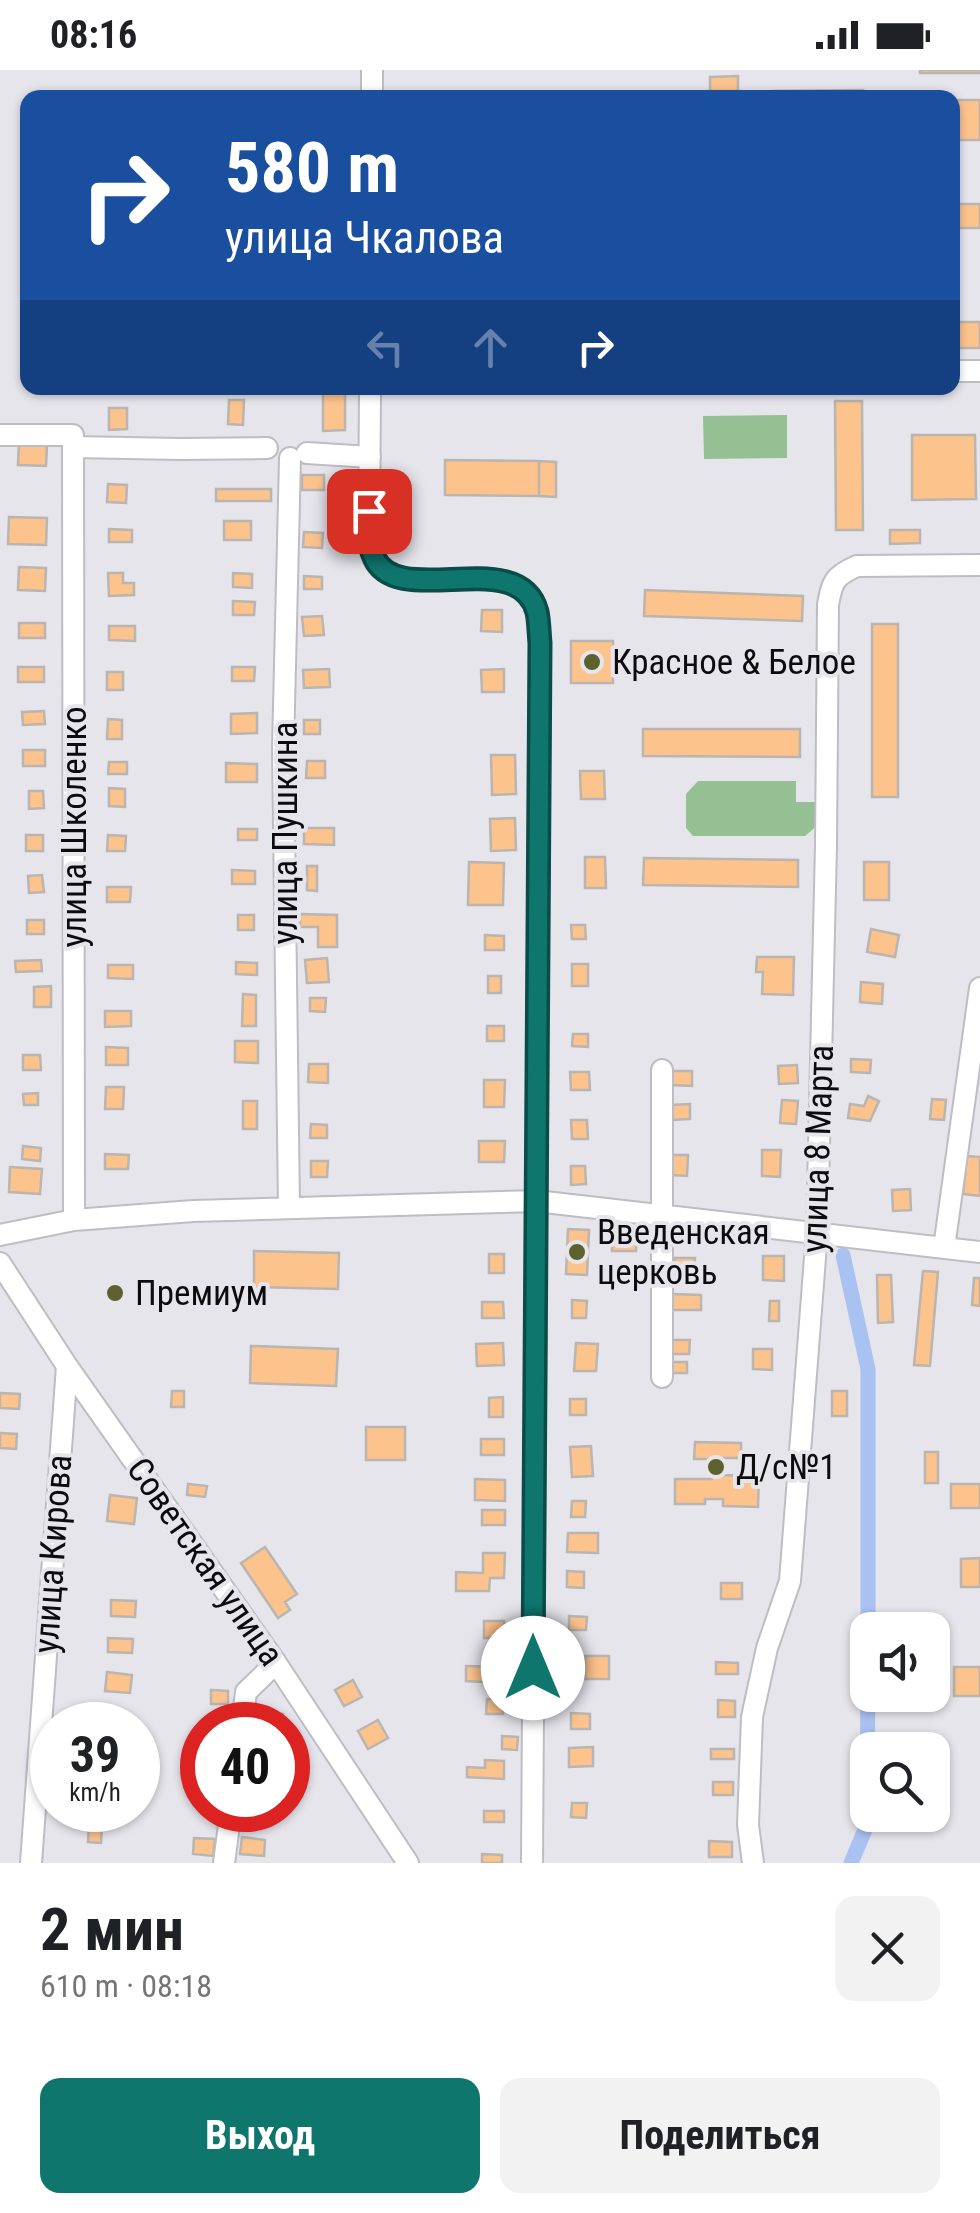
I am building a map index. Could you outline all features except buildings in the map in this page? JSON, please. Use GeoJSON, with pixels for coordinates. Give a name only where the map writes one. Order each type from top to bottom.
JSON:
{"type":"FeatureCollection","features":[{"type":"Feature","properties":{"kind":"street"},"geometry":{"type":"LineString","coordinates":[[370,395],[369,538],[375,561],[391,575],[408,578],[508,580],[523,589],[536,609],[540,643],[532,1863]]}},
{"type":"Feature","properties":{"kind":"street"},"geometry":{"type":"LineString","coordinates":[[0,435],[180,450],[267,448]]}},
{"type":"Feature","properties":{"kind":"street","name":"улица Школенко"},"geometry":{"type":"LineString","coordinates":[[73,441],[74,1220]]}},
{"type":"Feature","properties":{"kind":"street","name":"улица Пушкина"},"geometry":{"type":"LineString","coordinates":[[289,1208],[283,748],[299,456],[370,457]]}},
{"type":"Feature","properties":{"kind":"street","name":"улица 8 Марта"},"geometry":{"type":"LineString","coordinates":[[754,1863],[748,1825],[752,1718],[767,1648],[790,1581],[817,1232],[831,586],[840,574],[857,566],[980,565]]}},
{"type":"Feature","properties":{"kind":"street"},"geometry":{"type":"LineString","coordinates":[[944,1248],[980,988]]}},
{"type":"Feature","properties":{"kind":"street"},"geometry":{"type":"LineString","coordinates":[[662,1070],[662,1377]]}},
{"type":"Feature","properties":{"kind":"street"},"geometry":{"type":"LineString","coordinates":[[0,1235],[74,1220],[193,1211],[536,1201],[980,1252]]}},
{"type":"Feature","properties":{"kind":"street","name":"Советская улица"},"geometry":{"type":"LineString","coordinates":[[0,1263],[67,1366],[276,1663],[399,1861]]}},
{"type":"Feature","properties":{"kind":"street","name":"улица Кирова"},"geometry":{"type":"LineString","coordinates":[[31,1863],[67,1366]]}},
{"type":"Feature","properties":{"kind":"street"},"geometry":{"type":"LineString","coordinates":[[245,1702],[246,1692],[276,1663]]}},
{"type":"Feature","properties":{"kind":"street"},"geometry":{"type":"LineString","coordinates":[[224,1863],[228,1832]]}},
{"type":"Feature","properties":{"kind":"green space"},"geometry":{"type":"Polygon","coordinates":[[[787,415],[787,458],[704,459],[703,416],[787,415]]]}},
{"type":"Feature","properties":{"kind":"green space"},"geometry":{"type":"Polygon","coordinates":[[[698,781],[796,781],[796,802],[817,802],[818,825],[805,836],[693,836],[686,828],[686,794],[698,781]]]}},
{"type":"Feature","properties":{"kind":"waterway"},"geometry":{"type":"LineString","coordinates":[[843,1255],[868,1369],[868,1612]]}},
{"type":"Feature","properties":{"kind":"waterway"},"geometry":{"type":"LineString","coordinates":[[851,1863],[867,1825],[868,1712]]}},
{"type":"Feature","properties":{"kind":"place","name":"Красное & Белое"},"geometry":{"type":"Point","coordinates":[592,662]}},
{"type":"Feature","properties":{"kind":"place","name":"Введенская церковь"},"geometry":{"type":"Point","coordinates":[577,1252]}},
{"type":"Feature","properties":{"kind":"place","name":"Премиум"},"geometry":{"type":"Point","coordinates":[115,1293]}},
{"type":"Feature","properties":{"kind":"place","name":"Д/с№1"},"geometry":{"type":"Point","coordinates":[716,1467]}},
{"type":"Feature","properties":{"kind":"route"},"geometry":{"type":"LineString","coordinates":[[369,511],[369,538],[375,561],[391,575],[422,580],[508,580],[523,589],[536,609],[540,643],[533,1668]]}}]}
